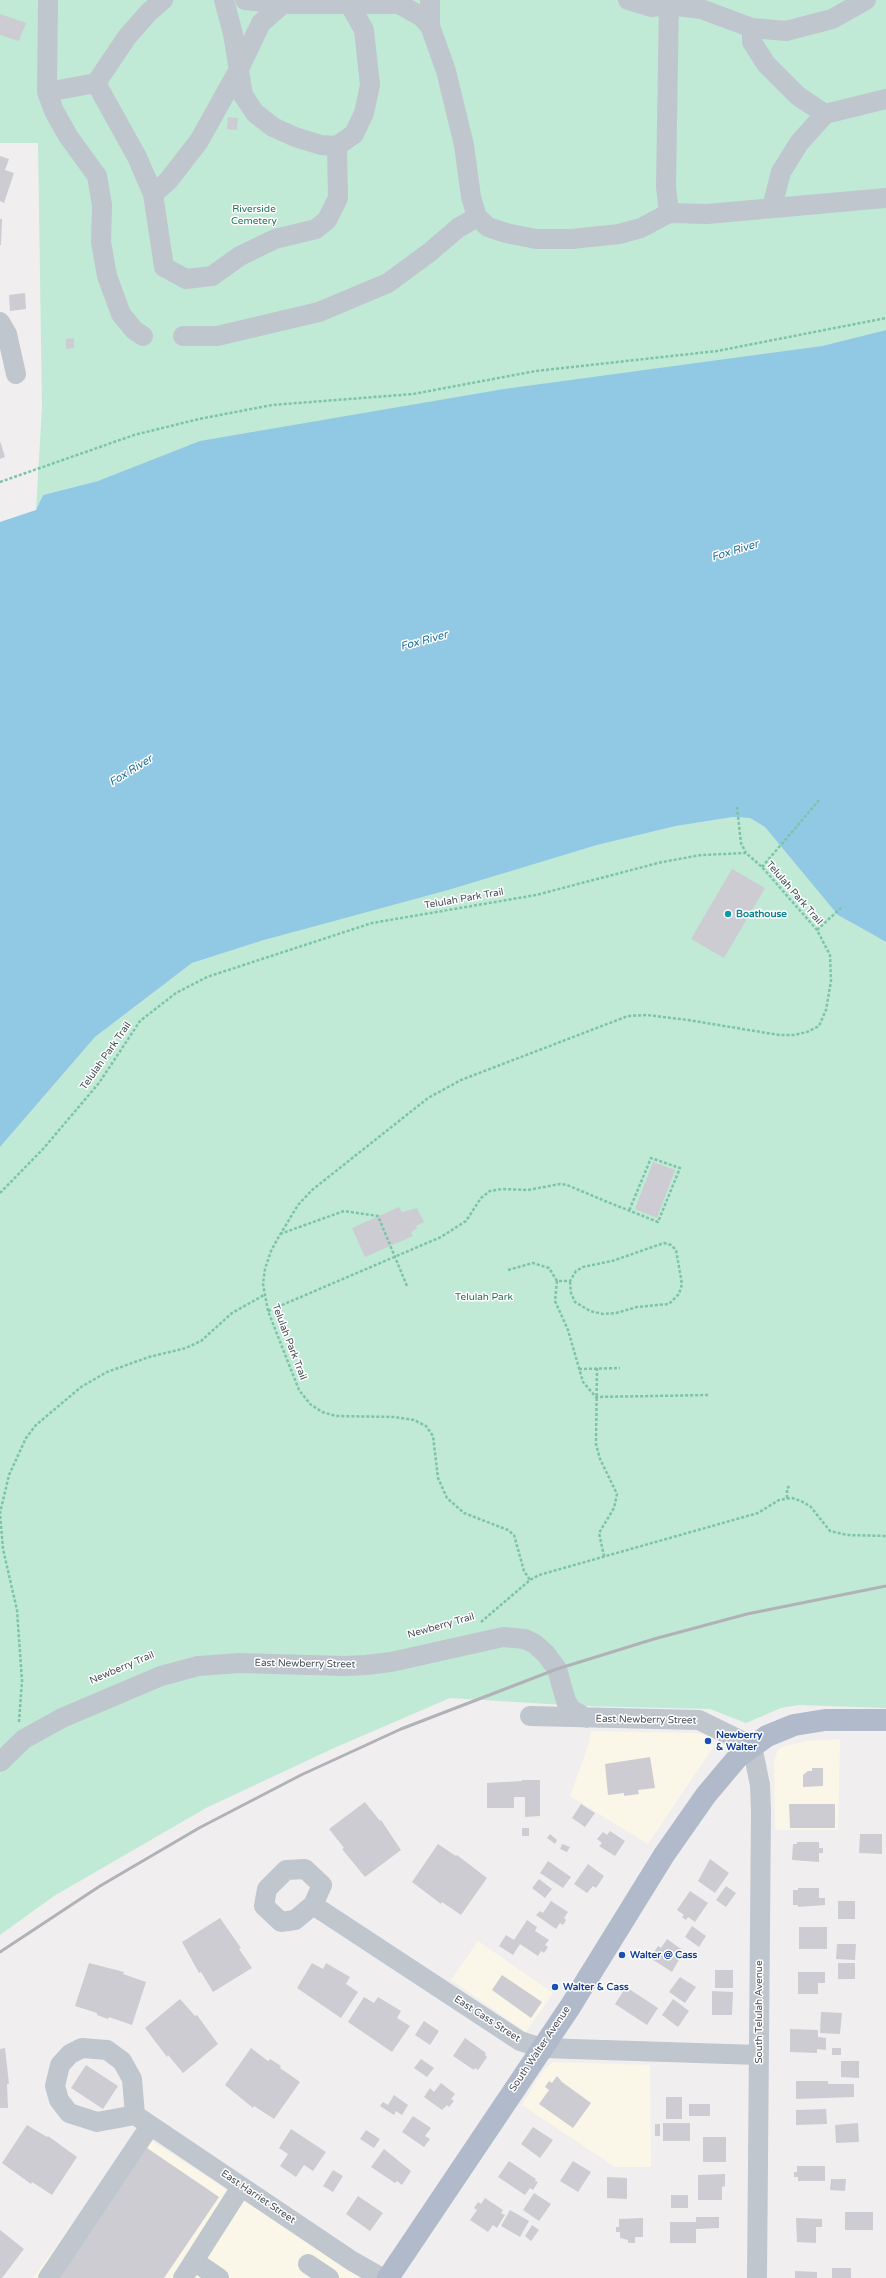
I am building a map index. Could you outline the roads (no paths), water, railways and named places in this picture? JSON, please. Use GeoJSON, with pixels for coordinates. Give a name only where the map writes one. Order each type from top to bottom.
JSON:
{"type":"FeatureCollection","features":[{"type":"Feature","properties":{"kind":"main road"},"geometry":{"type":"LineString","coordinates":[[752,1746],[767,1736],[794,1725],[825,1720],[886,1720]]}},
{"type":"Feature","properties":{"kind":"main road","name":"South Walter Avenue"},"geometry":{"type":"LineString","coordinates":[[388,2278],[542,2048],[664,1855],[721,1776],[738,1757],[752,1746]]}},
{"type":"Feature","properties":{"kind":"street"},"geometry":{"type":"LineString","coordinates":[[48,0],[47,92],[54,111],[68,136],[97,176],[102,205],[101,242],[107,276],[121,314],[134,330],[143,336]]}},
{"type":"Feature","properties":{"kind":"street"},"geometry":{"type":"LineString","coordinates":[[47,92],[96,83],[127,37],[149,12],[163,0]]}},
{"type":"Feature","properties":{"kind":"street"},"geometry":{"type":"LineString","coordinates":[[224,0],[233,34],[243,95],[255,113],[273,127],[295,137],[321,144],[337,146],[354,134],[364,112],[370,85],[364,30],[349,2]]}},
{"type":"Feature","properties":{"kind":"street"},"geometry":{"type":"LineString","coordinates":[[245,0],[289,2],[404,2],[422,16],[430,26],[446,70],[464,145],[471,197],[477,217],[488,227],[506,233],[536,239],[572,239],[619,234],[641,228],[669,213],[707,214],[886,198]]}},
{"type":"Feature","properties":{"kind":"street"},"geometry":{"type":"LineString","coordinates":[[430,0],[430,26]]}},
{"type":"Feature","properties":{"kind":"street"},"geometry":{"type":"LineString","coordinates":[[628,0],[651,6],[669,2],[701,9],[752,28],[786,31],[832,19],[866,0]]}},
{"type":"Feature","properties":{"kind":"street"},"geometry":{"type":"LineString","coordinates":[[153,194],[168,181],[199,141],[238,71],[261,23],[289,2]]}},
{"type":"Feature","properties":{"kind":"street"},"geometry":{"type":"LineString","coordinates":[[669,2],[666,187],[669,213]]}},
{"type":"Feature","properties":{"kind":"street"},"geometry":{"type":"LineString","coordinates":[[752,28],[752,42],[766,64],[798,96],[825,114]]}},
{"type":"Feature","properties":{"kind":"street"},"geometry":{"type":"LineString","coordinates":[[96,83],[137,157],[153,194],[164,267],[186,279],[212,276],[247,253],[275,239],[316,229],[327,220],[338,198],[337,146]]}},
{"type":"Feature","properties":{"kind":"street"},"geometry":{"type":"LineString","coordinates":[[772,207],[781,172],[799,143],[825,114],[886,99]]}},
{"type":"Feature","properties":{"kind":"street"},"geometry":{"type":"LineString","coordinates":[[183,336],[217,336],[319,312],[388,282],[430,252],[458,228],[477,217]]}},
{"type":"Feature","properties":{"kind":"street"},"geometry":{"type":"LineString","coordinates":[[0,322],[7,334],[16,374]]}},
{"type":"Feature","properties":{"kind":"street","name":"East Newberry Street"},"geometry":{"type":"LineString","coordinates":[[0,1762],[24,1739],[62,1718],[161,1676],[198,1666],[239,1663],[344,1666],[366,1665],[391,1662],[502,1637],[525,1639],[535,1644],[546,1654],[557,1669],[566,1701],[572,1709],[586,1718]]}},
{"type":"Feature","properties":{"kind":"street","name":"East Newberry Street"},"geometry":{"type":"LineString","coordinates":[[530,1716],[699,1720],[752,1746]]}},
{"type":"Feature","properties":{"kind":"street","name":"South Telulah Avenue"},"geometry":{"type":"LineString","coordinates":[[752,1746],[760,1785],[761,1811],[757,2278]]}},
{"type":"Feature","properties":{"kind":"street","name":"East Cass Street"},"geometry":{"type":"LineString","coordinates":[[313,1905],[520,2041],[542,2048],[759,2054]]}},
{"type":"Feature","properties":{"kind":"street","name":"East Harriet Street"},"geometry":{"type":"LineString","coordinates":[[48,2278],[150,2125],[352,2261],[382,2278]]}},
{"type":"Feature","properties":{"kind":"street"},"geometry":{"type":"LineString","coordinates":[[183,2278],[241,2187]]}},
{"type":"Feature","properties":{"kind":"street"},"geometry":{"type":"LineString","coordinates":[[194,2261],[219,2278]]}},
{"type":"Feature","properties":{"kind":"street"},"geometry":{"type":"LineString","coordinates":[[308,2264],[329,2278]]}},
{"type":"Feature","properties":{"kind":"water","name":"Fox River"},"geometry":{"type":"Polygon","coordinates":[[[886,330],[886,942],[838,915],[765,827],[750,818],[733,817],[676,826],[597,845],[448,890],[264,940],[192,963],[95,1037],[0,1147],[0,522],[36,510],[43,495],[98,481],[200,441],[504,389],[822,346],[886,330]]]}},
{"type":"Feature","properties":{"kind":"railway"},"geometry":{"type":"LineString","coordinates":[[0,1952],[100,1886],[199,1828],[301,1775],[401,1729],[557,1669],[654,1639],[747,1614],[886,1586]]}},
{"type":"Feature","properties":{"kind":"place","name":"Boathouse"},"geometry":{"type":"Point","coordinates":[728,914]}},
{"type":"Feature","properties":{"kind":"place","name":"Newberry & Walter"},"geometry":{"type":"Point","coordinates":[708,1741]}},
{"type":"Feature","properties":{"kind":"place","name":"Walter @ Cass"},"geometry":{"type":"Point","coordinates":[622,1955]}},
{"type":"Feature","properties":{"kind":"place","name":"Walter & Cass"},"geometry":{"type":"Point","coordinates":[555,1987]}},
{"type":"Feature","properties":{"kind":"park label","name":"Riverside Cemetery"},"geometry":{"type":"Point","coordinates":[254,214]}},
{"type":"Feature","properties":{"kind":"park label","name":"Telulah Park"},"geometry":{"type":"Point","coordinates":[484,1297]}}]}
